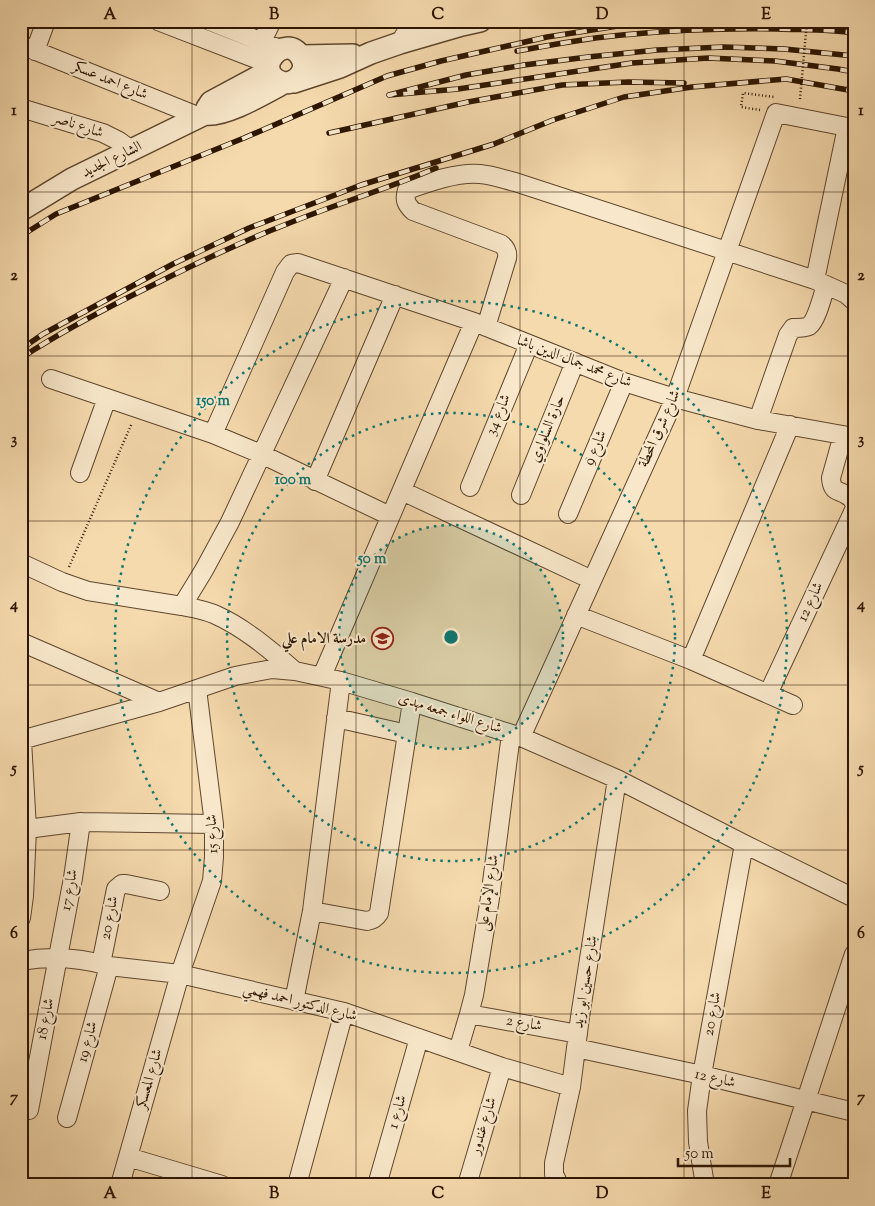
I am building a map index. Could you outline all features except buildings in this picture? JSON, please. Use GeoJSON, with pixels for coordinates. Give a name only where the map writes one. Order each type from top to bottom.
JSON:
{"type":"FeatureCollection","features":[{"type":"Feature","properties":{"kind":"street"},"geometry":{"type":"LineString","coordinates":[[28,48],[46,21]]}},
{"type":"Feature","properties":{"kind":"street"},"geometry":{"type":"LineString","coordinates":[[158,21],[273,64]]}},
{"type":"Feature","properties":{"kind":"street"},"geometry":{"type":"LineString","coordinates":[[209,21],[273,64]]}},
{"type":"Feature","properties":{"kind":"street"},"geometry":{"type":"LineString","coordinates":[[272,21],[273,64]]}},
{"type":"Feature","properties":{"kind":"street"},"geometry":{"type":"LineString","coordinates":[[400,43],[412,21]]}},
{"type":"Feature","properties":{"kind":"street","name":"الشارع الجديد"},"geometry":{"type":"LineString","coordinates":[[21,210],[72,179],[202,115],[224,112],[273,64],[340,67],[400,43],[480,21]]}},
{"type":"Feature","properties":{"kind":"street","name":"شارع احمد عسكر"},"geometry":{"type":"LineString","coordinates":[[28,48],[202,115]]}},
{"type":"Feature","properties":{"kind":"street","name":"الشارع الجديد"},"geometry":{"type":"LineString","coordinates":[[273,64],[300,77],[303,70],[300,56],[336,56],[371,53]]}},
{"type":"Feature","properties":{"kind":"street","name":"شارع ناصر"},"geometry":{"type":"LineString","coordinates":[[21,108],[103,133],[131,150]]}},
{"type":"Feature","properties":{"kind":"street"},"geometry":{"type":"LineString","coordinates":[[758,420],[788,335],[793,328],[807,327],[815,317],[850,127],[776,113]]}},
{"type":"Feature","properties":{"kind":"street","name":"شارع شرق المحطة"},"geometry":{"type":"LineString","coordinates":[[516,735],[576,615],[674,398],[776,113]]}},
{"type":"Feature","properties":{"kind":"street"},"geometry":{"type":"LineString","coordinates":[[322,676],[390,516],[480,324],[508,253],[501,244],[412,211],[407,205],[405,197],[408,190],[461,175],[479,174],[515,182],[820,282],[846,294],[854,300]]}},
{"type":"Feature","properties":{"kind":"street","name":"شارع محمد جمال الدين باشا"},"geometry":{"type":"LineString","coordinates":[[213,434],[285,272],[291,264],[301,263],[480,324],[624,382],[674,398],[758,420],[849,436]]}},
{"type":"Feature","properties":{"kind":"street"},"geometry":{"type":"LineString","coordinates":[[182,606],[226,529],[344,278]]}},
{"type":"Feature","properties":{"kind":"street"},"geometry":{"type":"LineString","coordinates":[[315,481],[395,296]]}},
{"type":"Feature","properties":{"kind":"street","name":"شارع 34"},"geometry":{"type":"LineString","coordinates":[[470,486],[529,344]]}},
{"type":"Feature","properties":{"kind":"street","name":"حارة السلواوي"},"geometry":{"type":"LineString","coordinates":[[521,495],[575,362]]}},
{"type":"Feature","properties":{"kind":"street"},"geometry":{"type":"LineString","coordinates":[[51,379],[213,434],[260,454],[390,516]]}},
{"type":"Feature","properties":{"kind":"street","name":"شارع 9"},"geometry":{"type":"LineString","coordinates":[[568,514],[624,382]]}},
{"type":"Feature","properties":{"kind":"street"},"geometry":{"type":"LineString","coordinates":[[80,473],[107,398]]}},
{"type":"Feature","properties":{"kind":"street"},"geometry":{"type":"LineString","coordinates":[[691,660],[790,425]]}},
{"type":"Feature","properties":{"kind":"street"},"geometry":{"type":"LineString","coordinates":[[849,436],[831,478],[837,492],[848,496],[854,503]]}},
{"type":"Feature","properties":{"kind":"street"},"geometry":{"type":"LineString","coordinates":[[402,491],[592,580]]}},
{"type":"Feature","properties":{"kind":"street","name":"شارع 12"},"geometry":{"type":"LineString","coordinates":[[768,694],[854,510]]}},
{"type":"Feature","properties":{"kind":"street"},"geometry":{"type":"LineString","coordinates":[[21,563],[62,582],[95,592],[182,606],[215,614],[245,631],[295,671]]}},
{"type":"Feature","properties":{"kind":"street"},"geometry":{"type":"LineString","coordinates":[[576,615],[691,660],[794,704]]}},
{"type":"Feature","properties":{"kind":"street"},"geometry":{"type":"LineString","coordinates":[[21,642],[159,702]]}},
{"type":"Feature","properties":{"kind":"street","name":"شارع اللواء جمعه مهدى"},"geometry":{"type":"LineString","coordinates":[[22,740],[159,702],[235,676],[272,669],[322,676],[516,735],[617,778],[744,844],[854,898]]}},
{"type":"Feature","properties":{"kind":"street"},"geometry":{"type":"LineString","coordinates":[[294,1000],[312,911],[341,681]]}},
{"type":"Feature","properties":{"kind":"street","name":"شارع 15"},"geometry":{"type":"LineString","coordinates":[[180,974],[212,881],[214,857],[214,824],[197,689]]}},
{"type":"Feature","properties":{"kind":"street"},"geometry":{"type":"LineString","coordinates":[[312,911],[367,921],[377,917],[380,913],[412,702]]}},
{"type":"Feature","properties":{"kind":"street"},"geometry":{"type":"LineString","coordinates":[[336,718],[407,734]]}},
{"type":"Feature","properties":{"kind":"street","name":"شارع الإمام على"},"geometry":{"type":"LineString","coordinates":[[458,1051],[474,994],[516,735]]}},
{"type":"Feature","properties":{"kind":"street"},"geometry":{"type":"LineString","coordinates":[[21,918],[24,896],[27,829],[22,740]]}},
{"type":"Feature","properties":{"kind":"street","name":"شارع حسين ابو زيد"},"geometry":{"type":"LineString","coordinates":[[559,1185],[554,1174],[554,1164],[571,1087],[617,778]]}},
{"type":"Feature","properties":{"kind":"street"},"geometry":{"type":"LineString","coordinates":[[27,829],[81,822],[214,824]]}},
{"type":"Feature","properties":{"kind":"street","name":"شارع 17"},"geometry":{"type":"LineString","coordinates":[[58,958],[81,822]]}},
{"type":"Feature","properties":{"kind":"street","name":"شارع 20"},"geometry":{"type":"LineString","coordinates":[[705,1185],[698,1142],[697,1111],[744,844]]}},
{"type":"Feature","properties":{"kind":"street","name":"شارع 20"},"geometry":{"type":"LineString","coordinates":[[105,965],[116,889],[122,884],[126,884],[160,891]]}},
{"type":"Feature","properties":{"kind":"street"},"geometry":{"type":"LineString","coordinates":[[778,1185],[854,954]]}},
{"type":"Feature","properties":{"kind":"street","name":"شارع الدكتور احمد فهمي"},"geometry":{"type":"LineString","coordinates":[[21,961],[35,958],[58,958],[180,974],[294,1000],[344,1012],[502,1067],[571,1087]]}},
{"type":"Feature","properties":{"kind":"street","name":"شارع 18"},"geometry":{"type":"LineString","coordinates":[[28,1110],[27,1090],[58,958]]}},
{"type":"Feature","properties":{"kind":"street","name":"شارع 19"},"geometry":{"type":"LineString","coordinates":[[67,1118],[105,965]]}},
{"type":"Feature","properties":{"kind":"street","name":"شارع المعسكر"},"geometry":{"type":"LineString","coordinates":[[120,1185],[180,974]]}},
{"type":"Feature","properties":{"kind":"street"},"geometry":{"type":"LineString","coordinates":[[297,1185],[344,1012]]}},
{"type":"Feature","properties":{"kind":"street","name":"شارع 2"},"geometry":{"type":"LineString","coordinates":[[469,1014],[577,1041]]}},
{"type":"Feature","properties":{"kind":"street","name":"شارع 1"},"geometry":{"type":"LineString","coordinates":[[377,1185],[419,1038]]}},
{"type":"Feature","properties":{"kind":"street","name":"شارع 12"},"geometry":{"type":"LineString","coordinates":[[577,1041],[702,1075],[854,1112]]}},
{"type":"Feature","properties":{"kind":"street","name":"شارع غندور"},"geometry":{"type":"LineString","coordinates":[[467,1185],[502,1067]]}},
{"type":"Feature","properties":{"kind":"street"},"geometry":{"type":"LineString","coordinates":[[128,1157],[222,1185]]}},
{"type":"Feature","properties":{"kind":"path"},"geometry":{"type":"LineString","coordinates":[[800,99],[807,21]]}},
{"type":"Feature","properties":{"kind":"path"},"geometry":{"type":"LineString","coordinates":[[743,93],[741,107],[776,113]]}},
{"type":"Feature","properties":{"kind":"path"},"geometry":{"type":"LineString","coordinates":[[62,582],[138,408]]}},
{"type":"Feature","properties":{"kind":"railway"},"geometry":{"type":"LineString","coordinates":[[21,236],[56,214],[244,138],[387,76],[441,61],[547,37],[624,25],[676,21]]}},
{"type":"Feature","properties":{"kind":"railway"},"geometry":{"type":"LineString","coordinates":[[517,51],[596,38],[642,33],[739,29],[826,30],[854,33]]}},
{"type":"Feature","properties":{"kind":"railway"},"geometry":{"type":"LineString","coordinates":[[854,56],[784,49],[723,47],[657,50],[524,65],[466,75],[389,95],[458,89],[632,63],[708,58],[775,61],[854,72]]}},
{"type":"Feature","properties":{"kind":"railway"},"geometry":{"type":"LineString","coordinates":[[21,349],[43,334],[173,264],[249,228],[361,185],[494,144],[553,120],[624,97],[692,87],[786,79],[854,91]]}},
{"type":"Feature","properties":{"kind":"railway"},"geometry":{"type":"LineString","coordinates":[[329,133],[468,102],[562,85],[628,82],[684,83]]}},
{"type":"Feature","properties":{"kind":"railway"},"geometry":{"type":"LineString","coordinates":[[21,358],[105,309],[221,252],[305,217],[436,168]]}},
{"type":"Feature","properties":{"kind":"place","name":"مدرسة الامام علي"},"geometry":{"type":"Point","coordinates":[382,639]}}]}
